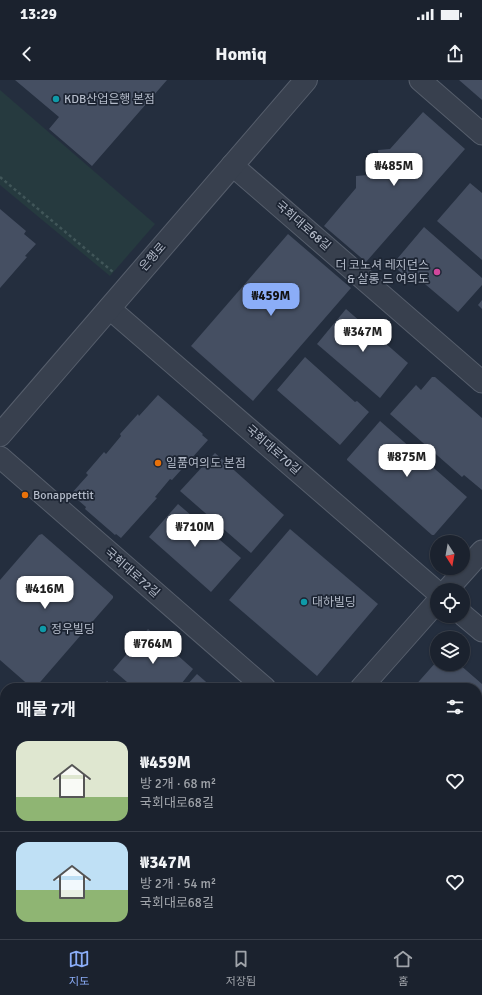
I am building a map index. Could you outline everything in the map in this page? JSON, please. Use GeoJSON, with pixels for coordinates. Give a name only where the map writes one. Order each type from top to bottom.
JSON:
{"type":"FeatureCollection","features":[{"type":"Feature","properties":{"kind":"street","name":"은행로"},"geometry":{"type":"LineString","coordinates":[[0,435],[306,80]]}},
{"type":"Feature","properties":{"kind":"street"},"geometry":{"type":"LineString","coordinates":[[420,80],[482,134]]}},
{"type":"Feature","properties":{"kind":"street","name":"국회대로68길"},"geometry":{"type":"LineString","coordinates":[[232,165],[482,382]]}},
{"type":"Feature","properties":{"kind":"street","name":"국회대로70길"},"geometry":{"type":"LineString","coordinates":[[109,308],[430,586]]}},
{"type":"Feature","properties":{"kind":"street","name":"국회대로72길"},"geometry":{"type":"LineString","coordinates":[[0,458],[259,683]]}},
{"type":"Feature","properties":{"kind":"street"},"geometry":{"type":"LineString","coordinates":[[453,583],[482,551]]}},
{"type":"Feature","properties":{"kind":"street"},"geometry":{"type":"LineString","coordinates":[[365,683],[430,610]]}},
{"type":"Feature","properties":{"kind":"street"},"geometry":{"type":"LineString","coordinates":[[470,621],[482,631]]}},
{"type":"Feature","properties":{"kind":"path"},"geometry":{"type":"LineString","coordinates":[[0,177],[129,286]]}},
{"type":"Feature","properties":{"kind":"green space"},"geometry":{"type":"Polygon","coordinates":[[[0,90],[155,224],[110,276],[0,185],[0,90]]]}},
{"type":"Feature","properties":{"kind":"building"},"geometry":{"type":"Polygon","coordinates":[[[15,80],[167,80],[92,166],[49,129],[59,117],[15,80]]]}},
{"type":"Feature","properties":{"kind":"building"},"geometry":{"type":"Polygon","coordinates":[[[459,80],[482,80],[482,100],[459,80]]]}},
{"type":"Feature","properties":{"kind":"building"},"geometry":{"type":"Polygon","coordinates":[[[423,112],[465,149],[366,262],[324,226],[356,188],[356,176],[368,175],[367,164],[379,163],[378,150],[390,149],[423,112]]]}},
{"type":"Feature","properties":{"kind":"building"},"geometry":{"type":"Polygon","coordinates":[[[470,183],[482,193],[482,260],[437,221],[470,183]]]}},
{"type":"Feature","properties":{"kind":"building"},"geometry":{"type":"Polygon","coordinates":[[[0,209],[26,231],[24,234],[36,244],[25,256],[27,257],[0,288],[0,209]]]}},
{"type":"Feature","properties":{"kind":"building","name":"더 코노셔 레지던스 & 살롱 드 여의도"},"geometry":{"type":"Polygon","coordinates":[[[424,227],[482,278],[482,285],[458,312],[419,279],[415,284],[392,265],[424,227]]]}},
{"type":"Feature","properties":{"kind":"building"},"geometry":{"type":"Polygon","coordinates":[[[288,234],[351,288],[253,401],[191,346],[288,234]]]}},
{"type":"Feature","properties":{"kind":"building"},"geometry":{"type":"Polygon","coordinates":[[[482,300],[482,309],[478,305],[482,300]]]}},
{"type":"Feature","properties":{"kind":"building"},"geometry":{"type":"Polygon","coordinates":[[[346,309],[408,363],[380,398],[317,344],[346,309]]]}},
{"type":"Feature","properties":{"kind":"building"},"geometry":{"type":"Polygon","coordinates":[[[305,357],[355,402],[357,401],[369,412],[340,445],[277,390],[305,357]]]}},
{"type":"Feature","properties":{"kind":"building"},"geometry":{"type":"Polygon","coordinates":[[[432,377],[435,377],[482,418],[482,490],[464,475],[462,477],[390,414],[416,385],[421,390],[432,377]]]}},
{"type":"Feature","properties":{"kind":"building"},"geometry":{"type":"Polygon","coordinates":[[[158,395],[208,440],[172,480],[170,479],[155,497],[157,498],[121,538],[116,534],[115,535],[85,509],[86,507],[71,494],[88,475],[86,473],[104,452],[106,454],[121,436],[120,434],[158,395]]]}},
{"type":"Feature","properties":{"kind":"building"},"geometry":{"type":"Polygon","coordinates":[[[380,421],[467,497],[434,535],[432,535],[347,459],[380,421]]]}},
{"type":"Feature","properties":{"kind":"building"},"geometry":{"type":"Polygon","coordinates":[[[215,453],[284,515],[251,553],[180,491],[215,453]]]}},
{"type":"Feature","properties":{"kind":"building"},"geometry":{"type":"Polygon","coordinates":[[[178,504],[241,558],[211,592],[149,537],[178,504]]]}},
{"type":"Feature","properties":{"kind":"building","name":"대하빌딩"},"geometry":{"type":"Polygon","coordinates":[[[290,529],[378,604],[317,676],[229,600],[290,529]]]}},
{"type":"Feature","properties":{"kind":"building","name":"정우빌딩"},"geometry":{"type":"Polygon","coordinates":[[[42,534],[113,596],[113,598],[39,683],[26,683],[0,660],[0,580],[39,535],[42,534]]]}},
{"type":"Feature","properties":{"kind":"building"},"geometry":{"type":"Polygon","coordinates":[[[148,629],[193,669],[182,683],[128,683],[113,670],[148,629]]]}},
{"type":"Feature","properties":{"kind":"building"},"geometry":{"type":"Polygon","coordinates":[[[430,669],[430,671],[467,671],[481,683],[417,683],[430,669]]]}},
{"type":"Feature","properties":{"kind":"building"},"geometry":{"type":"Polygon","coordinates":[[[197,674],[207,683],[189,683],[197,674]]]}},
{"type":"Feature","properties":{"kind":"place","name":"KDB산업은행 본점"},"geometry":{"type":"Point","coordinates":[56,99]}},
{"type":"Feature","properties":{"kind":"place","name":"더 코노셔 레지던스 & 살롱 드 여의도"},"geometry":{"type":"Point","coordinates":[437,272]}},
{"type":"Feature","properties":{"kind":"place","name":"일품여의도 본점"},"geometry":{"type":"Point","coordinates":[158,463]}},
{"type":"Feature","properties":{"kind":"place","name":"Bonappettit"},"geometry":{"type":"Point","coordinates":[25,495]}},
{"type":"Feature","properties":{"kind":"place","name":"대하빌딩"},"geometry":{"type":"Point","coordinates":[304,602]}},
{"type":"Feature","properties":{"kind":"place","name":"정우빌딩"},"geometry":{"type":"Point","coordinates":[43,629]}}]}
